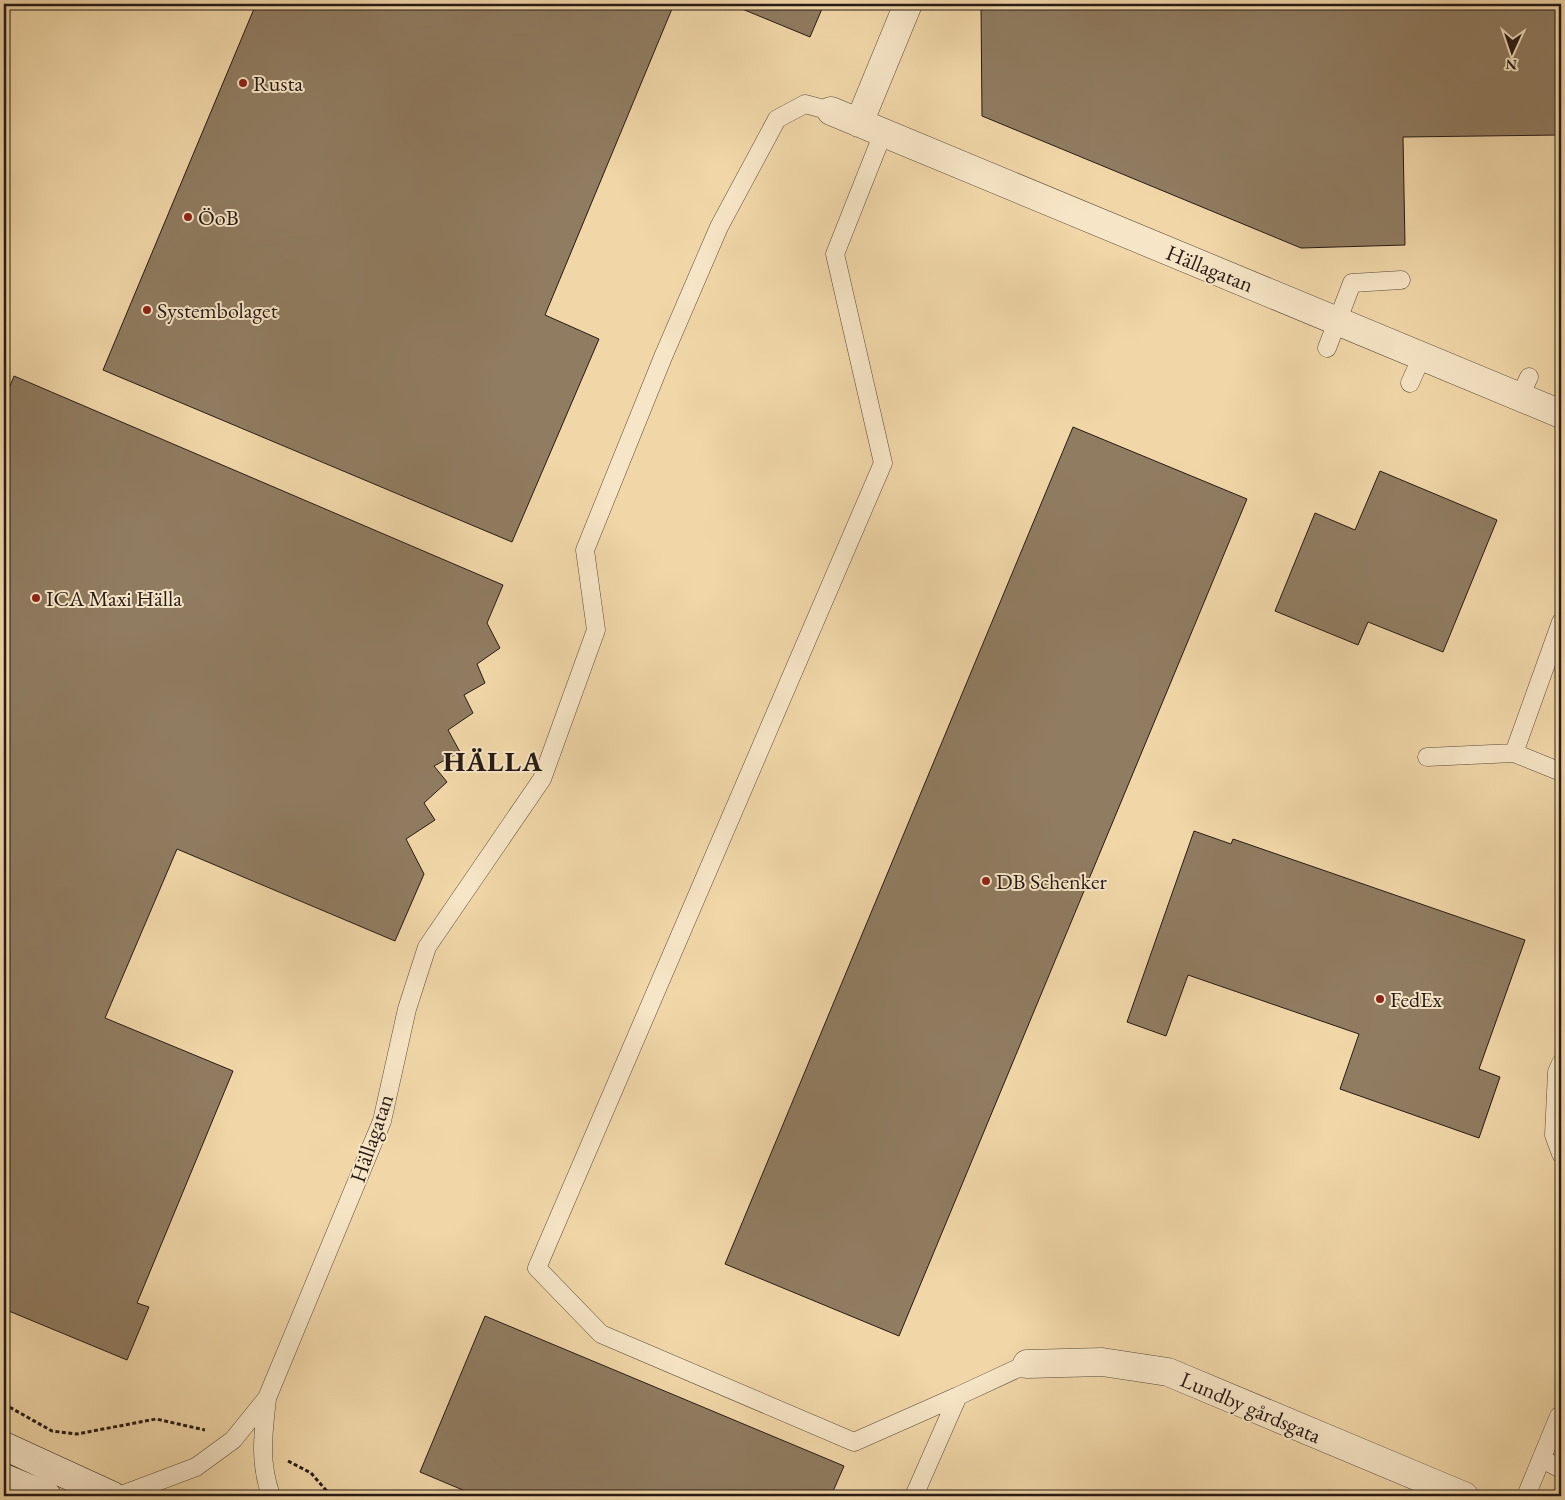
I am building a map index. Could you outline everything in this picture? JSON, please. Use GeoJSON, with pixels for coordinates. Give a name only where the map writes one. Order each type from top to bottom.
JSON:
{"type":"FeatureCollection","features":[{"type":"Feature","properties":{"kind":"street"},"geometry":{"type":"LineString","coordinates":[[871,128],[908,4]]}},
{"type":"Feature","properties":{"kind":"street","name":"Hällagatan"},"geometry":{"type":"LineString","coordinates":[[831,111],[1422,356],[1524,386],[1561,414]]}},
{"type":"Feature","properties":{"kind":"street","name":"Lundby gårdsgata"},"geometry":{"type":"LineString","coordinates":[[1027,1364],[1102,1362],[1168,1372],[1464,1496]]}},
{"type":"Feature","properties":{"kind":"street"},"geometry":{"type":"LineString","coordinates":[[4,1446],[113,1496]]}},
{"type":"Feature","properties":{"kind":"street"},"geometry":{"type":"LineString","coordinates":[[4,1478],[47,1496]]}},
{"type":"Feature","properties":{"kind":"lane","name":"Hällagatan"},"geometry":{"type":"LineString","coordinates":[[267,1398],[382,1121],[407,1008],[427,947],[542,779],[596,630],[585,550],[719,226],[777,119],[805,104],[831,111]]}},
{"type":"Feature","properties":{"kind":"lane"},"geometry":{"type":"LineString","coordinates":[[871,128],[835,254],[883,463],[538,1268],[601,1334],[854,1442],[1027,1364]]}},
{"type":"Feature","properties":{"kind":"lane"},"geometry":{"type":"LineString","coordinates":[[1327,348],[1352,284],[1401,280]]}},
{"type":"Feature","properties":{"kind":"lane"},"geometry":{"type":"LineString","coordinates":[[1410,383],[1422,356]]}},
{"type":"Feature","properties":{"kind":"lane"},"geometry":{"type":"LineString","coordinates":[[1514,754],[1561,622]]}},
{"type":"Feature","properties":{"kind":"lane"},"geometry":{"type":"LineString","coordinates":[[1427,757],[1514,754],[1561,772]]}},
{"type":"Feature","properties":{"kind":"lane"},"geometry":{"type":"LineString","coordinates":[[1561,1063],[1557,1072],[1554,1135],[1561,1154]]}},
{"type":"Feature","properties":{"kind":"lane"},"geometry":{"type":"LineString","coordinates":[[914,1496],[958,1396]]}},
{"type":"Feature","properties":{"kind":"lane"},"geometry":{"type":"LineString","coordinates":[[119,1496],[196,1467],[234,1440],[267,1398]]}},
{"type":"Feature","properties":{"kind":"lane"},"geometry":{"type":"LineString","coordinates":[[267,1398],[261,1450],[263,1475],[271,1496]]}},
{"type":"Feature","properties":{"kind":"lane"},"geometry":{"type":"LineString","coordinates":[[1526,1496],[1559,1416]]}},
{"type":"Feature","properties":{"kind":"lane"},"geometry":{"type":"LineString","coordinates":[[1542,1459],[1561,1469]]}},
{"type":"Feature","properties":{"kind":"path"},"geometry":{"type":"LineString","coordinates":[[4,1404],[52,1431],[77,1434],[156,1419],[190,1425],[234,1440]]}},
{"type":"Feature","properties":{"kind":"path"},"geometry":{"type":"LineString","coordinates":[[261,1450],[311,1473],[330,1496]]}},
{"type":"Feature","properties":{"kind":"building"},"geometry":{"type":"Polygon","coordinates":[[[256,4],[674,4],[545,315],[599,339],[512,542],[103,370],[256,4]]]}},
{"type":"Feature","properties":{"kind":"building"},"geometry":{"type":"Polygon","coordinates":[[[730,4],[824,4],[810,37],[730,4]]]}},
{"type":"Feature","properties":{"kind":"building"},"geometry":{"type":"Polygon","coordinates":[[[981,4],[1561,4],[1561,135],[1403,137],[1405,245],[1301,248],[982,116],[981,4]]]}},
{"type":"Feature","properties":{"kind":"building"},"geometry":{"type":"Polygon","coordinates":[[[14,376],[503,585],[487,623],[500,648],[477,664],[485,683],[464,695],[473,713],[448,730],[460,752],[434,766],[447,782],[424,803],[435,820],[406,839],[424,874],[395,941],[177,849],[105,1018],[233,1071],[137,1303],[149,1307],[127,1360],[4,1309],[4,401],[14,376]]]}},
{"type":"Feature","properties":{"kind":"building","name":"DB Schenker"},"geometry":{"type":"Polygon","coordinates":[[[1073,427],[1247,499],[899,1336],[725,1264],[1073,427]]]}},
{"type":"Feature","properties":{"kind":"building"},"geometry":{"type":"Polygon","coordinates":[[[1380,471],[1497,520],[1443,652],[1368,622],[1358,645],[1275,611],[1315,513],[1355,530],[1380,471]]]}},
{"type":"Feature","properties":{"kind":"building","name":"FedEx"},"geometry":{"type":"Polygon","coordinates":[[[1194,831],[1231,844],[1233,839],[1525,940],[1479,1069],[1500,1077],[1479,1138],[1340,1089],[1359,1034],[1188,975],[1166,1036],[1127,1022],[1194,831]]]}},
{"type":"Feature","properties":{"kind":"building"},"geometry":{"type":"Polygon","coordinates":[[[485,1316],[844,1466],[831,1496],[477,1496],[420,1472],[485,1316]]]}},
{"type":"Feature","properties":{"kind":"place","name":"Rusta"},"geometry":{"type":"Point","coordinates":[243,83]}},
{"type":"Feature","properties":{"kind":"place","name":"ÖoB"},"geometry":{"type":"Point","coordinates":[188,217]}},
{"type":"Feature","properties":{"kind":"place","name":"Systembolaget"},"geometry":{"type":"Point","coordinates":[147,310]}},
{"type":"Feature","properties":{"kind":"place","name":"ICA Maxi Hälla"},"geometry":{"type":"Point","coordinates":[36,598]}},
{"type":"Feature","properties":{"kind":"place","name":"DB Schenker"},"geometry":{"type":"Point","coordinates":[986,881]}},
{"type":"Feature","properties":{"kind":"place","name":"FedEx"},"geometry":{"type":"Point","coordinates":[1380,999]}},
{"type":"Feature","properties":{"kind":"district","name":"HÄLLA"},"geometry":{"type":"Point","coordinates":[493,761]}}]}
